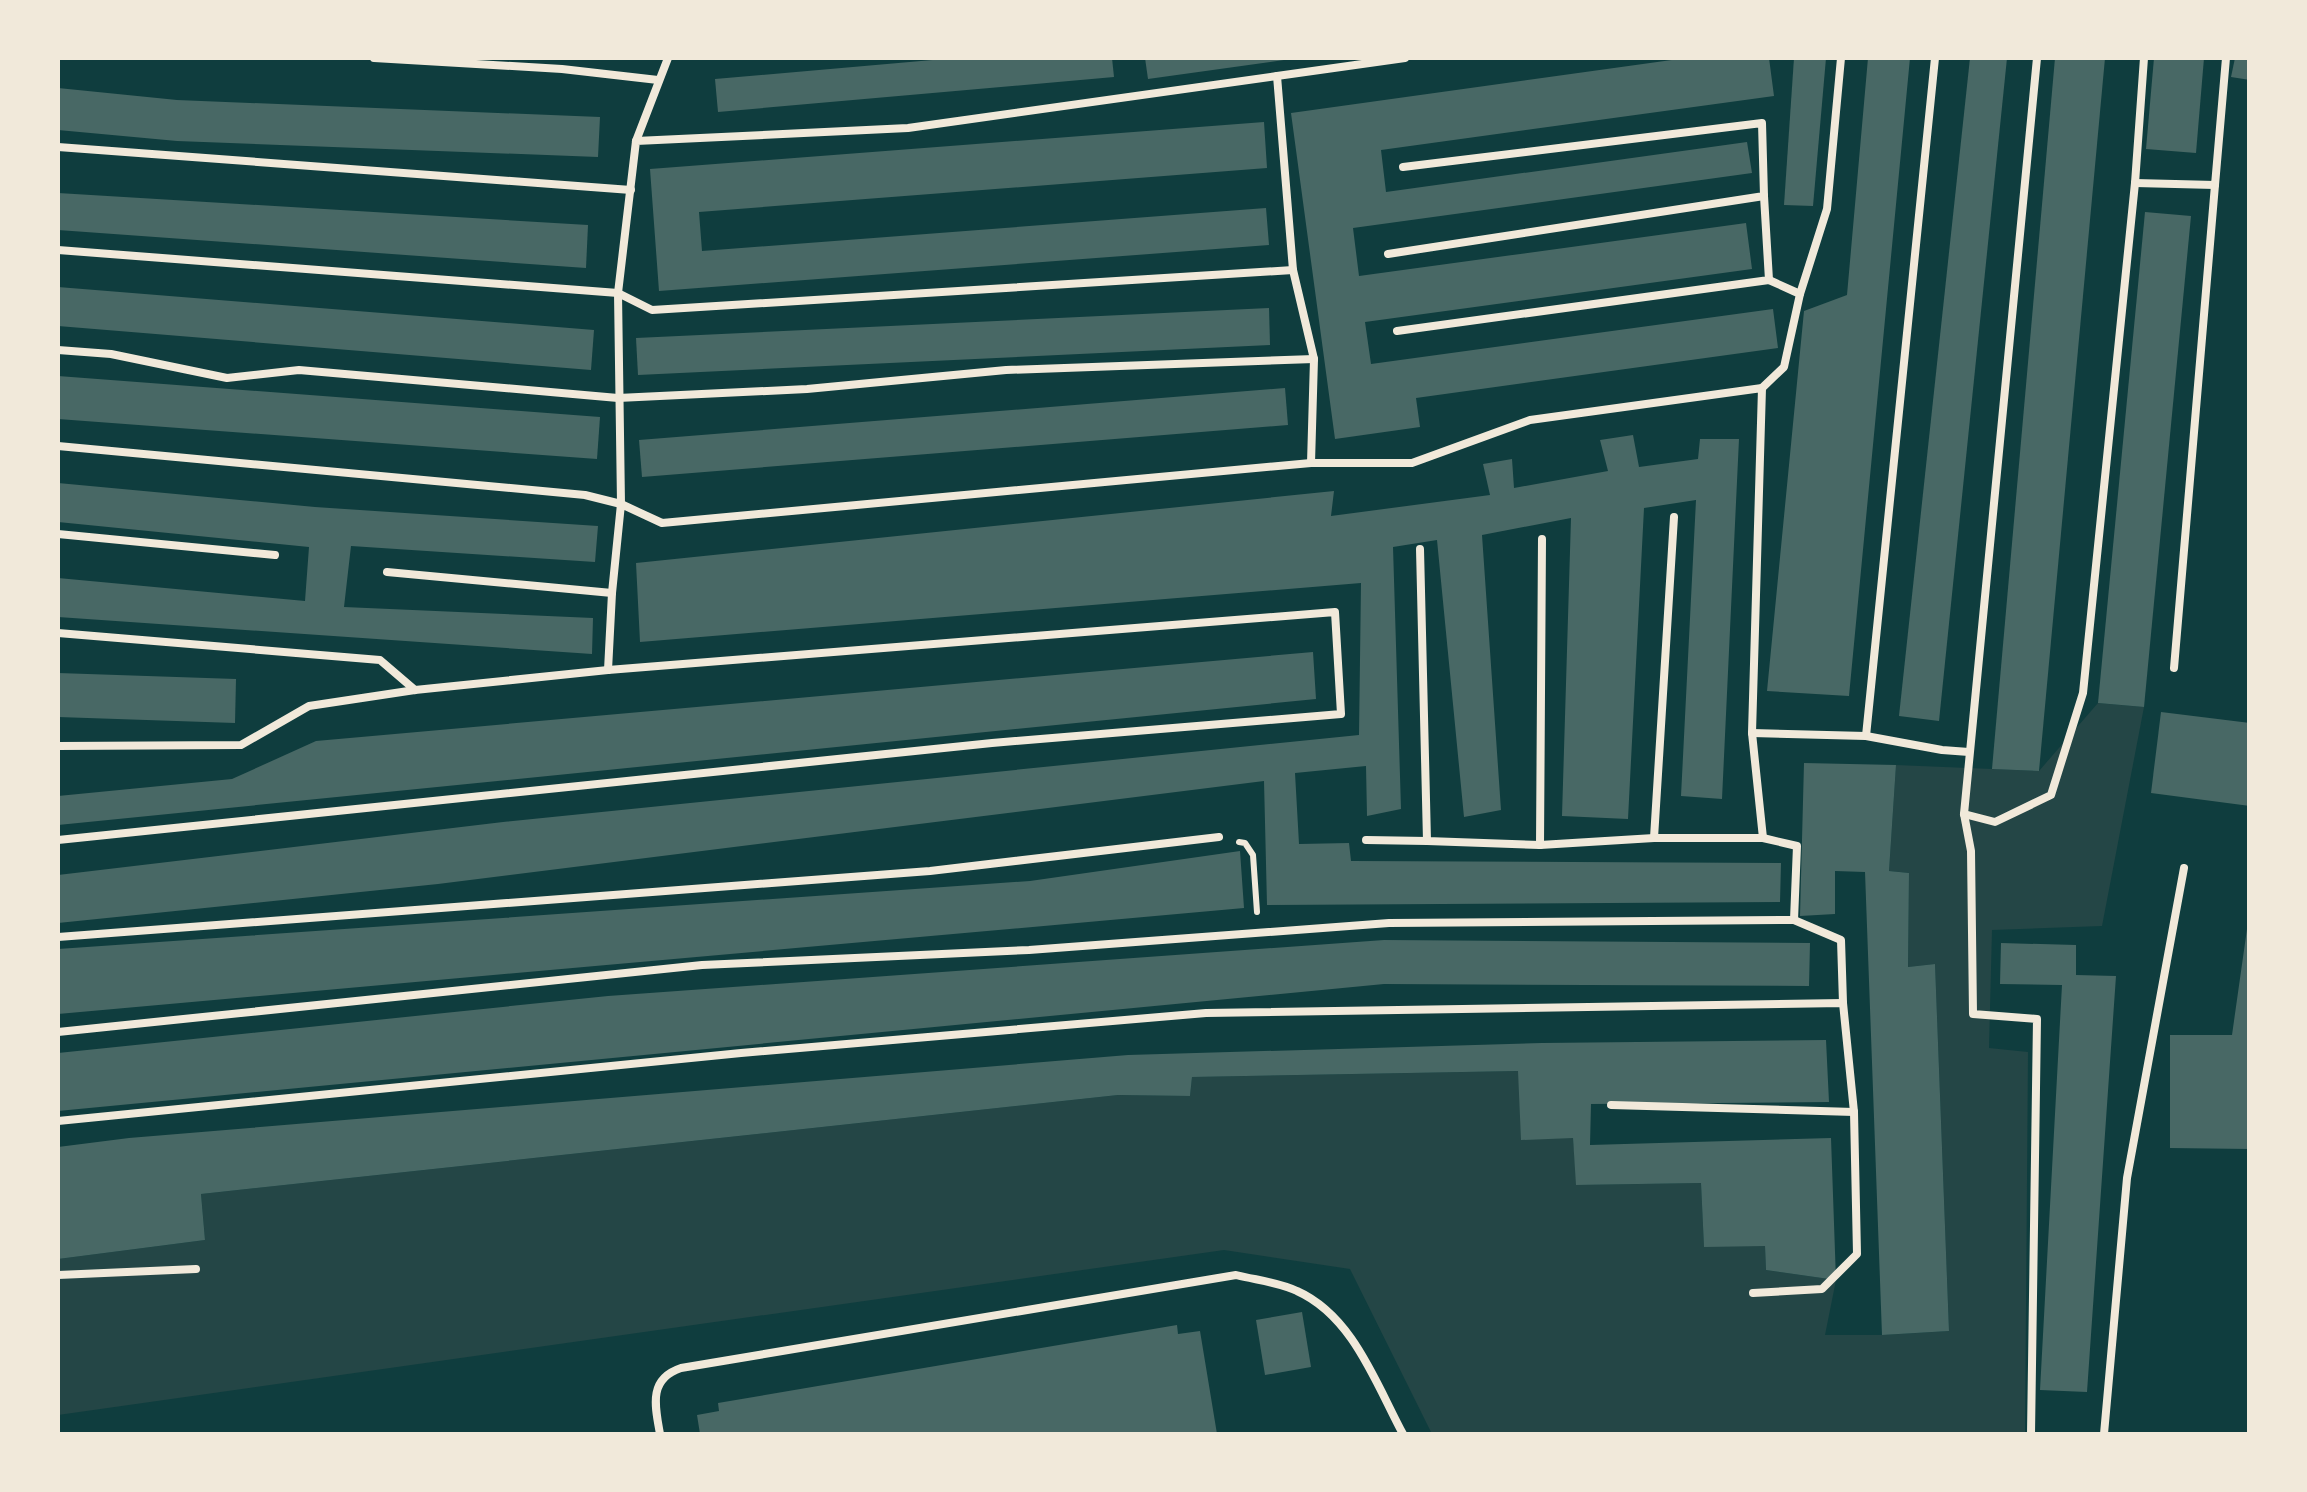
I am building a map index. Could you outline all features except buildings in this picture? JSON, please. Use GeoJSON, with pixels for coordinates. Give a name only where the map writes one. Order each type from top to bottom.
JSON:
{"type":"FeatureCollection","features":[{"type":"Feature","properties":{"kind":"lane"},"geometry":{"type":"LineString","coordinates":[[374,58],[562,69],[658,80]]}},
{"type":"Feature","properties":{"kind":"lane"},"geometry":{"type":"LineString","coordinates":[[608,670],[620,504],[618,293],[636,141],[668,58]]}},
{"type":"Feature","properties":{"kind":"lane"},"geometry":{"type":"LineString","coordinates":[[636,141],[908,128],[1405,58]]}},
{"type":"Feature","properties":{"kind":"lane"},"geometry":{"type":"LineString","coordinates":[[58,446],[584,495],[620,504],[662,524],[1311,463],[1412,463],[1530,420],[1762,388],[1784,367],[1800,294],[1827,210],[1841,58]]}},
{"type":"Feature","properties":{"kind":"lane"},"geometry":{"type":"LineString","coordinates":[[1866,736],[1935,58]]}},
{"type":"Feature","properties":{"kind":"lane"},"geometry":{"type":"LineString","coordinates":[[2031,1434],[2037,1019],[1973,1014],[1971,851],[1964,814],[2037,58]]}},
{"type":"Feature","properties":{"kind":"lane"},"geometry":{"type":"LineString","coordinates":[[1964,814],[1995,822],[2051,795],[2084,693],[2144,58]]}},
{"type":"Feature","properties":{"kind":"lane"},"geometry":{"type":"LineString","coordinates":[[2174,668],[2226,58]]}},
{"type":"Feature","properties":{"kind":"lane"},"geometry":{"type":"LineString","coordinates":[[1277,76],[1293,270],[1314,359],[1311,463]]}},
{"type":"Feature","properties":{"kind":"lane"},"geometry":{"type":"LineString","coordinates":[[1403,166],[1762,123],[1769,280]]}},
{"type":"Feature","properties":{"kind":"lane"},"geometry":{"type":"LineString","coordinates":[[58,147],[631,190]]}},
{"type":"Feature","properties":{"kind":"lane"},"geometry":{"type":"LineString","coordinates":[[2135,184],[2215,185]]}},
{"type":"Feature","properties":{"kind":"lane"},"geometry":{"type":"LineString","coordinates":[[1388,254],[1764,196]]}},
{"type":"Feature","properties":{"kind":"lane"},"geometry":{"type":"LineString","coordinates":[[58,250],[618,293],[652,310],[1293,270]]}},
{"type":"Feature","properties":{"kind":"lane"},"geometry":{"type":"LineString","coordinates":[[1397,331],[1769,280],[1800,294]]}},
{"type":"Feature","properties":{"kind":"lane"},"geometry":{"type":"LineString","coordinates":[[58,350],[111,354],[227,378],[299,370],[618,398],[807,389],[1006,370],[1314,359]]}},
{"type":"Feature","properties":{"kind":"lane"},"geometry":{"type":"LineString","coordinates":[[1762,388],[1752,733],[1763,838]]}},
{"type":"Feature","properties":{"kind":"lane"},"geometry":{"type":"LineString","coordinates":[[1654,838],[1674,517]]}},
{"type":"Feature","properties":{"kind":"lane"},"geometry":{"type":"LineString","coordinates":[[58,534],[275,555]]}},
{"type":"Feature","properties":{"kind":"lane"},"geometry":{"type":"LineString","coordinates":[[1540,845],[1542,539]]}},
{"type":"Feature","properties":{"kind":"lane"},"geometry":{"type":"LineString","coordinates":[[1420,549],[1427,841]]}},
{"type":"Feature","properties":{"kind":"lane"},"geometry":{"type":"LineString","coordinates":[[388,572],[612,593]]}},
{"type":"Feature","properties":{"kind":"lane"},"geometry":{"type":"LineString","coordinates":[[58,746],[241,745],[309,706],[414,690],[608,670],[1335,612],[1341,714],[992,743],[58,840]]}},
{"type":"Feature","properties":{"kind":"lane"},"geometry":{"type":"LineString","coordinates":[[58,634],[380,660],[414,690]]}},
{"type":"Feature","properties":{"kind":"lane"},"geometry":{"type":"LineString","coordinates":[[1752,733],[1866,736],[1969,752]]}},
{"type":"Feature","properties":{"kind":"lane"},"geometry":{"type":"LineString","coordinates":[[58,937],[930,872],[1219,837]]}},
{"type":"Feature","properties":{"kind":"lane"},"geometry":{"type":"LineString","coordinates":[[1366,840],[1540,845],[1654,838],[1763,838],[1797,846],[1794,920]]}},
{"type":"Feature","properties":{"kind":"lane"},"geometry":{"type":"LineString","coordinates":[[2104,1434],[2127,1178],[2184,868]]}},
{"type":"Feature","properties":{"kind":"lane"},"geometry":{"type":"LineString","coordinates":[[58,1032],[702,966],[1030,950],[1389,924],[1794,920],[1841,940],[1854,1112],[1856,1254],[1822,1289],[1752,1293]]}},
{"type":"Feature","properties":{"kind":"lane"},"geometry":{"type":"LineString","coordinates":[[58,1121],[721,1055],[1206,1013],[1843,1003]]}},
{"type":"Feature","properties":{"kind":"lane"},"geometry":{"type":"LineString","coordinates":[[1611,1105],[1854,1112]]}},
{"type":"Feature","properties":{"kind":"lane"},"geometry":{"type":"LineString","coordinates":[[58,1275],[196,1269]]}},
{"type":"Feature","properties":{"kind":"lane"},"geometry":{"type":"LineString","coordinates":[[660,1434],[656,1389],[668,1372],[681,1368],[1236,1275],[1295,1290],[1338,1320],[1403,1434]]}},
{"type":"Feature","properties":{"kind":"path"},"geometry":{"type":"LineString","coordinates":[[1219,837],[1245,843],[1253,854],[1259,933]]}},
{"type":"Feature","properties":{"kind":"shaded area"},"geometry":{"type":"Polygon","coordinates":[[[2098,703],[2144,707],[2102,926],[1992,930],[1989,1048],[2028,1052],[2025,1434],[1432,1434],[1350,1269],[1224,1250],[58,1415],[58,1259],[205,1240],[201,1194],[1118,1095],[1190,1096],[1192,1077],[1518,1071],[1573,1138],[1577,1185],[1701,1183],[1704,1246],[1765,1246],[1766,1270],[1836,1280],[1825,1335],[1949,1331],[1935,964],[1908,967],[1909,873],[1889,871],[1896,765],[2039,771],[2098,703]]]}}]}
